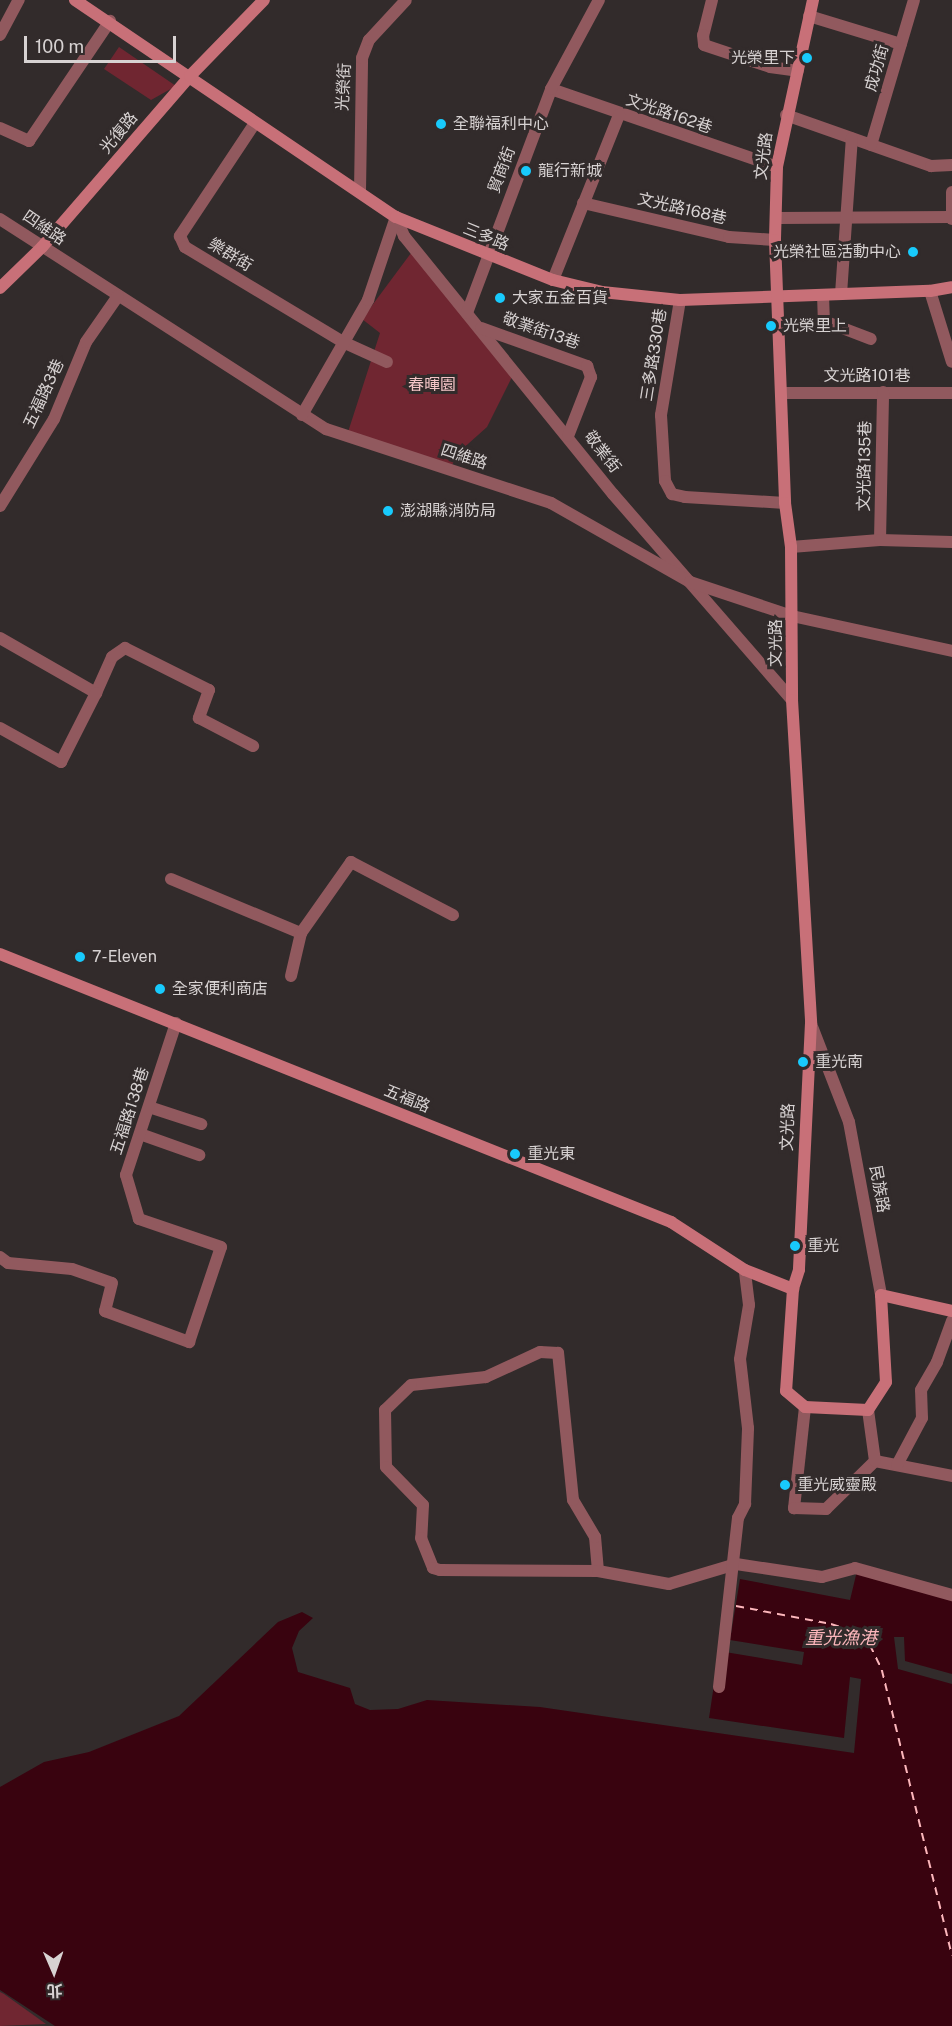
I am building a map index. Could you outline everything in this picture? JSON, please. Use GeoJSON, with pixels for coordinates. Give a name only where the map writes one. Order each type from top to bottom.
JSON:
{"type":"FeatureCollection","features":[{"type":"Feature","properties":{"kind":"street"},"geometry":{"type":"LineString","coordinates":[[0,35],[19,0]]}},
{"type":"Feature","properties":{"kind":"street","name":"三多路"},"geometry":{"type":"LineString","coordinates":[[75,0],[92,4],[110,21],[255,123],[396,217],[486,256],[553,280],[602,292],[680,300],[930,291],[952,287]]}},
{"type":"Feature","properties":{"kind":"street","name":"光復路"},"geometry":{"type":"LineString","coordinates":[[0,288],[42,247],[190,76],[264,0]]}},
{"type":"Feature","properties":{"kind":"street","name":"光榮街"},"geometry":{"type":"LineString","coordinates":[[360,191],[362,58],[369,40],[406,0]]}},
{"type":"Feature","properties":{"kind":"street","name":"貿商街"},"geometry":{"type":"LineString","coordinates":[[467,313],[486,256],[551,89],[599,0]]}},
{"type":"Feature","properties":{"kind":"street"},"geometry":{"type":"LineString","coordinates":[[712,0],[703,35],[704,45],[770,67],[798,71]]}},
{"type":"Feature","properties":{"kind":"street","name":"文光路"},"geometry":{"type":"LineString","coordinates":[[805,1407],[786,1391],[793,1288],[799,1270],[810,1023],[792,700],[791,547],[785,503],[775,240],[777,167],[786,115],[813,0]]}},
{"type":"Feature","properties":{"kind":"street","name":"成功街"},"geometry":{"type":"LineString","coordinates":[[871,145],[914,0]]}},
{"type":"Feature","properties":{"kind":"street"},"geometry":{"type":"LineString","coordinates":[[809,16],[901,44]]}},
{"type":"Feature","properties":{"kind":"street"},"geometry":{"type":"LineString","coordinates":[[0,128],[29,141],[110,21]]}},
{"type":"Feature","properties":{"kind":"street","name":"文光路162巷"},"geometry":{"type":"LineString","coordinates":[[551,89],[619,115],[777,167]]}},
{"type":"Feature","properties":{"kind":"street"},"geometry":{"type":"LineString","coordinates":[[553,280],[619,115]]}},
{"type":"Feature","properties":{"kind":"street"},"geometry":{"type":"LineString","coordinates":[[786,115],[932,166],[952,165]]}},
{"type":"Feature","properties":{"kind":"street","name":"樂群街"},"geometry":{"type":"LineString","coordinates":[[255,123],[180,236],[185,247],[345,343],[387,362]]}},
{"type":"Feature","properties":{"kind":"street"},"geometry":{"type":"LineString","coordinates":[[841,294],[844,216],[852,138]]}},
{"type":"Feature","properties":{"kind":"street"},"geometry":{"type":"LineString","coordinates":[[777,218],[844,216],[952,218],[952,192]]}},
{"type":"Feature","properties":{"kind":"street","name":"文光路168巷"},"geometry":{"type":"LineString","coordinates":[[583,203],[729,237],[775,240]]}},
{"type":"Feature","properties":{"kind":"street"},"geometry":{"type":"LineString","coordinates":[[302,415],[368,300],[396,217]]}},
{"type":"Feature","properties":{"kind":"street","name":"敬業街"},"geometry":{"type":"LineString","coordinates":[[396,217],[404,236],[467,313],[690,582],[792,700]]}},
{"type":"Feature","properties":{"kind":"street","name":"四維路"},"geometry":{"type":"LineString","coordinates":[[0,219],[326,429],[551,504],[690,582],[792,616],[952,651]]}},
{"type":"Feature","properties":{"kind":"street"},"geometry":{"type":"LineString","coordinates":[[930,291],[952,362]]}},
{"type":"Feature","properties":{"kind":"street"},"geometry":{"type":"LineString","coordinates":[[823,295],[824,321],[871,339]]}},
{"type":"Feature","properties":{"kind":"street","name":"五福路3巷"},"geometry":{"type":"LineString","coordinates":[[0,506],[54,419],[86,342],[118,296]]}},
{"type":"Feature","properties":{"kind":"street","name":"三多路330巷"},"geometry":{"type":"LineString","coordinates":[[680,300],[661,415],[665,481],[672,494],[785,503]]}},
{"type":"Feature","properties":{"kind":"street","name":"敬業街13巷"},"geometry":{"type":"LineString","coordinates":[[480,328],[587,366],[591,377],[568,436]]}},
{"type":"Feature","properties":{"kind":"street","name":"文光路135巷"},"geometry":{"type":"LineString","coordinates":[[880,540],[883,392]]}},
{"type":"Feature","properties":{"kind":"street","name":"文光路101巷"},"geometry":{"type":"LineString","coordinates":[[782,393],[952,393]]}},
{"type":"Feature","properties":{"kind":"street"},"geometry":{"type":"LineString","coordinates":[[791,547],[880,540],[952,542]]}},
{"type":"Feature","properties":{"kind":"street"},"geometry":{"type":"LineString","coordinates":[[0,638],[96,693]]}},
{"type":"Feature","properties":{"kind":"street"},"geometry":{"type":"LineString","coordinates":[[0,728],[61,762],[112,657],[125,648],[209,690],[199,718],[253,746]]}},
{"type":"Feature","properties":{"kind":"street"},"geometry":{"type":"LineString","coordinates":[[291,976],[301,933],[351,862],[453,915]]}},
{"type":"Feature","properties":{"kind":"street"},"geometry":{"type":"LineString","coordinates":[[171,879],[301,933]]}},
{"type":"Feature","properties":{"kind":"street","name":"五福路"},"geometry":{"type":"LineString","coordinates":[[0,954],[671,1222],[745,1270],[793,1288]]}},
{"type":"Feature","properties":{"kind":"street","name":"五福路138巷"},"geometry":{"type":"LineString","coordinates":[[0,1257],[8,1263],[72,1269],[112,1282],[105,1311],[189,1342],[221,1247],[139,1219],[126,1175],[176,1023]]}},
{"type":"Feature","properties":{"kind":"street","name":"民族路"},"geometry":{"type":"LineString","coordinates":[[810,1023],[849,1122],[881,1294]]}},
{"type":"Feature","properties":{"kind":"street"},"geometry":{"type":"LineString","coordinates":[[149,1107],[201,1124]]}},
{"type":"Feature","properties":{"kind":"street"},"geometry":{"type":"LineString","coordinates":[[140,1134],[200,1155]]}},
{"type":"Feature","properties":{"kind":"street"},"geometry":{"type":"LineString","coordinates":[[719,1687],[736,1564],[738,1518],[745,1504],[748,1428],[740,1359],[748,1305],[745,1270]]}},
{"type":"Feature","properties":{"kind":"street"},"geometry":{"type":"LineString","coordinates":[[875,1461],[868,1410],[886,1382],[881,1294],[952,1311]]}},
{"type":"Feature","properties":{"kind":"street"},"geometry":{"type":"LineString","coordinates":[[897,1465],[922,1418],[921,1390],[937,1362],[952,1321]]}},
{"type":"Feature","properties":{"kind":"street"},"geometry":{"type":"LineString","coordinates":[[598,1571],[595,1537],[573,1500],[558,1353],[540,1352],[486,1377],[411,1385],[386,1410],[386,1467],[423,1504],[421,1538],[434,1568],[598,1571],[669,1584],[736,1564],[822,1577],[855,1568],[952,1595]]}},
{"type":"Feature","properties":{"kind":"street"},"geometry":{"type":"LineString","coordinates":[[868,1410],[805,1407],[794,1508],[826,1509],[875,1461]]}},
{"type":"Feature","properties":{"kind":"street"},"geometry":{"type":"LineString","coordinates":[[875,1461],[952,1476]]}},
{"type":"Feature","properties":{"kind":"green space"},"geometry":{"type":"Polygon","coordinates":[[[119,47],[176,86],[151,100],[104,69],[119,47]]]}},
{"type":"Feature","properties":{"kind":"green space","name":"春暉園"},"geometry":{"type":"Polygon","coordinates":[[[414,249],[512,377],[487,427],[459,452],[451,467],[348,432],[380,333],[362,319],[414,249]]]}},
{"type":"Feature","properties":{"kind":"green space"},"geometry":{"type":"Polygon","coordinates":[[[0,1992],[4,1994],[46,2024],[0,2026],[0,1992]]]}},
{"type":"Feature","properties":{"kind":"water","name":"重光漁港"},"geometry":{"type":"Polygon","coordinates":[[[857,1571],[952,1596],[952,1674],[905,1661],[904,1637],[894,1637],[898,1669],[952,1684],[952,2026],[55,2026],[0,1990],[0,1787],[44,1762],[89,1752],[179,1716],[278,1622],[302,1612],[313,1618],[299,1631],[292,1648],[298,1672],[350,1688],[355,1704],[370,1710],[398,1709],[427,1700],[540,1707],[854,1753],[861,1679],[850,1677],[844,1738],[709,1718],[719,1651],[802,1665],[804,1652],[730,1640],[740,1579],[850,1600],[857,1571]]]}},
{"type":"Feature","properties":{"kind":"ferry route"},"geometry":{"type":"LineString","coordinates":[[736,1606],[831,1624],[852,1631],[870,1645],[882,1670],[952,1956]]}},
{"type":"Feature","properties":{"kind":"place","name":"光榮里下"},"geometry":{"type":"Point","coordinates":[807,58]}},
{"type":"Feature","properties":{"kind":"place","name":"全聯福利中心"},"geometry":{"type":"Point","coordinates":[441,124]}},
{"type":"Feature","properties":{"kind":"place","name":"龍行新城"},"geometry":{"type":"Point","coordinates":[526,171]}},
{"type":"Feature","properties":{"kind":"place","name":"光榮社區活動中心"},"geometry":{"type":"Point","coordinates":[913,252]}},
{"type":"Feature","properties":{"kind":"place","name":"大家五金百貨"},"geometry":{"type":"Point","coordinates":[500,298]}},
{"type":"Feature","properties":{"kind":"place","name":"光榮里上"},"geometry":{"type":"Point","coordinates":[771,326]}},
{"type":"Feature","properties":{"kind":"place","name":"澎湖縣消防局"},"geometry":{"type":"Point","coordinates":[388,511]}},
{"type":"Feature","properties":{"kind":"place","name":"7-Eleven"},"geometry":{"type":"Point","coordinates":[80,957]}},
{"type":"Feature","properties":{"kind":"place","name":"全家便利商店"},"geometry":{"type":"Point","coordinates":[160,989]}},
{"type":"Feature","properties":{"kind":"place","name":"重光南"},"geometry":{"type":"Point","coordinates":[803,1062]}},
{"type":"Feature","properties":{"kind":"place","name":"重光東"},"geometry":{"type":"Point","coordinates":[515,1154]}},
{"type":"Feature","properties":{"kind":"place","name":"重光"},"geometry":{"type":"Point","coordinates":[795,1246]}},
{"type":"Feature","properties":{"kind":"place","name":"重光威靈殿"},"geometry":{"type":"Point","coordinates":[785,1485]}}]}
